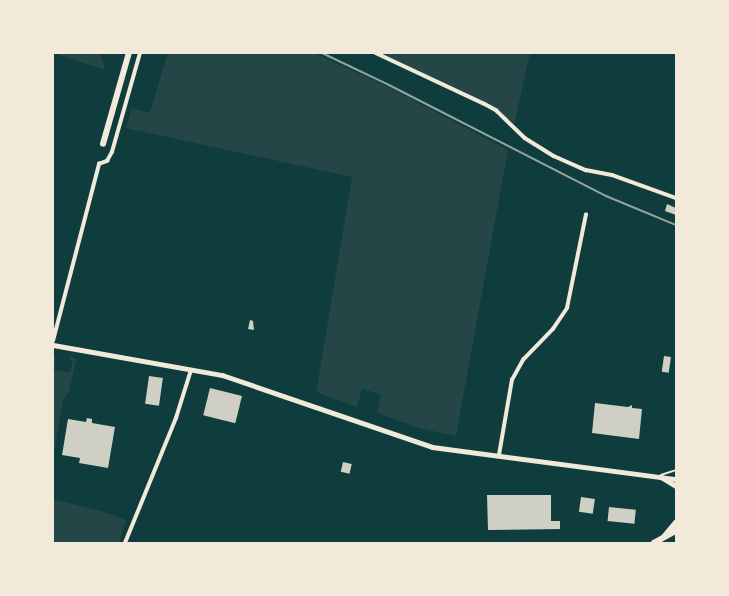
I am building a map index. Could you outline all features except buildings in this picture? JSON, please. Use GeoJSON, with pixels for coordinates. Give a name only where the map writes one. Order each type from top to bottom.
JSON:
{"type":"FeatureCollection","features":[{"type":"Feature","properties":{"kind":"main road"},"geometry":{"type":"LineString","coordinates":[[103,144],[129,53]]}},
{"type":"Feature","properties":{"kind":"main road"},"geometry":{"type":"LineString","coordinates":[[53,345],[191,370],[250,383],[420,444],[676,479]]}},
{"type":"Feature","properties":{"kind":"main road"},"geometry":{"type":"LineString","coordinates":[[658,476],[676,486]]}},
{"type":"Feature","properties":{"kind":"main road"},"geometry":{"type":"LineString","coordinates":[[662,539],[676,523]]}},
{"type":"Feature","properties":{"kind":"main road"},"geometry":{"type":"LineString","coordinates":[[654,543],[676,532]]}},
{"type":"Feature","properties":{"kind":"street"},"geometry":{"type":"LineString","coordinates":[[53,341],[99,164],[107,161],[112,152],[140,53]]}},
{"type":"Feature","properties":{"kind":"street"},"geometry":{"type":"LineString","coordinates":[[376,53],[496,110],[525,138],[554,156],[586,170],[612,175],[676,198]]}},
{"type":"Feature","properties":{"kind":"street"},"geometry":{"type":"LineString","coordinates":[[499,455],[512,380],[523,360],[553,329],[567,308],[586,214]]}},
{"type":"Feature","properties":{"kind":"street"},"geometry":{"type":"LineString","coordinates":[[125,543],[176,418],[191,370]]}},
{"type":"Feature","properties":{"kind":"lane"},"geometry":{"type":"LineString","coordinates":[[658,476],[676,470]]}},
{"type":"Feature","properties":{"kind":"shaded area"},"geometry":{"type":"Polygon","coordinates":[[[53,53],[100,53],[105,70],[53,53]]]}},
{"type":"Feature","properties":{"kind":"shaded area"},"geometry":{"type":"Polygon","coordinates":[[[168,53],[314,53],[388,87],[508,150],[456,436],[419,428],[377,413],[381,394],[362,389],[357,407],[316,392],[352,177],[126,128],[132,108],[150,113],[168,53]]]}},
{"type":"Feature","properties":{"kind":"shaded area"},"geometry":{"type":"Polygon","coordinates":[[[379,53],[530,53],[514,125],[486,102],[379,53]]]}},
{"type":"Feature","properties":{"kind":"shaded area"},"geometry":{"type":"Polygon","coordinates":[[[70,356],[76,359],[69,392],[63,400],[53,459],[53,361],[54,357],[56,358],[54,370],[70,373],[73,361],[69,360],[70,356]]]}},
{"type":"Feature","properties":{"kind":"shaded area"},"geometry":{"type":"Polygon","coordinates":[[[56,500],[101,511],[126,520],[119,543],[53,543],[53,502],[56,500]]]}},
{"type":"Feature","properties":{"kind":"railway"},"geometry":{"type":"LineString","coordinates":[[322,53],[389,85],[606,196],[676,225]]}}]}
